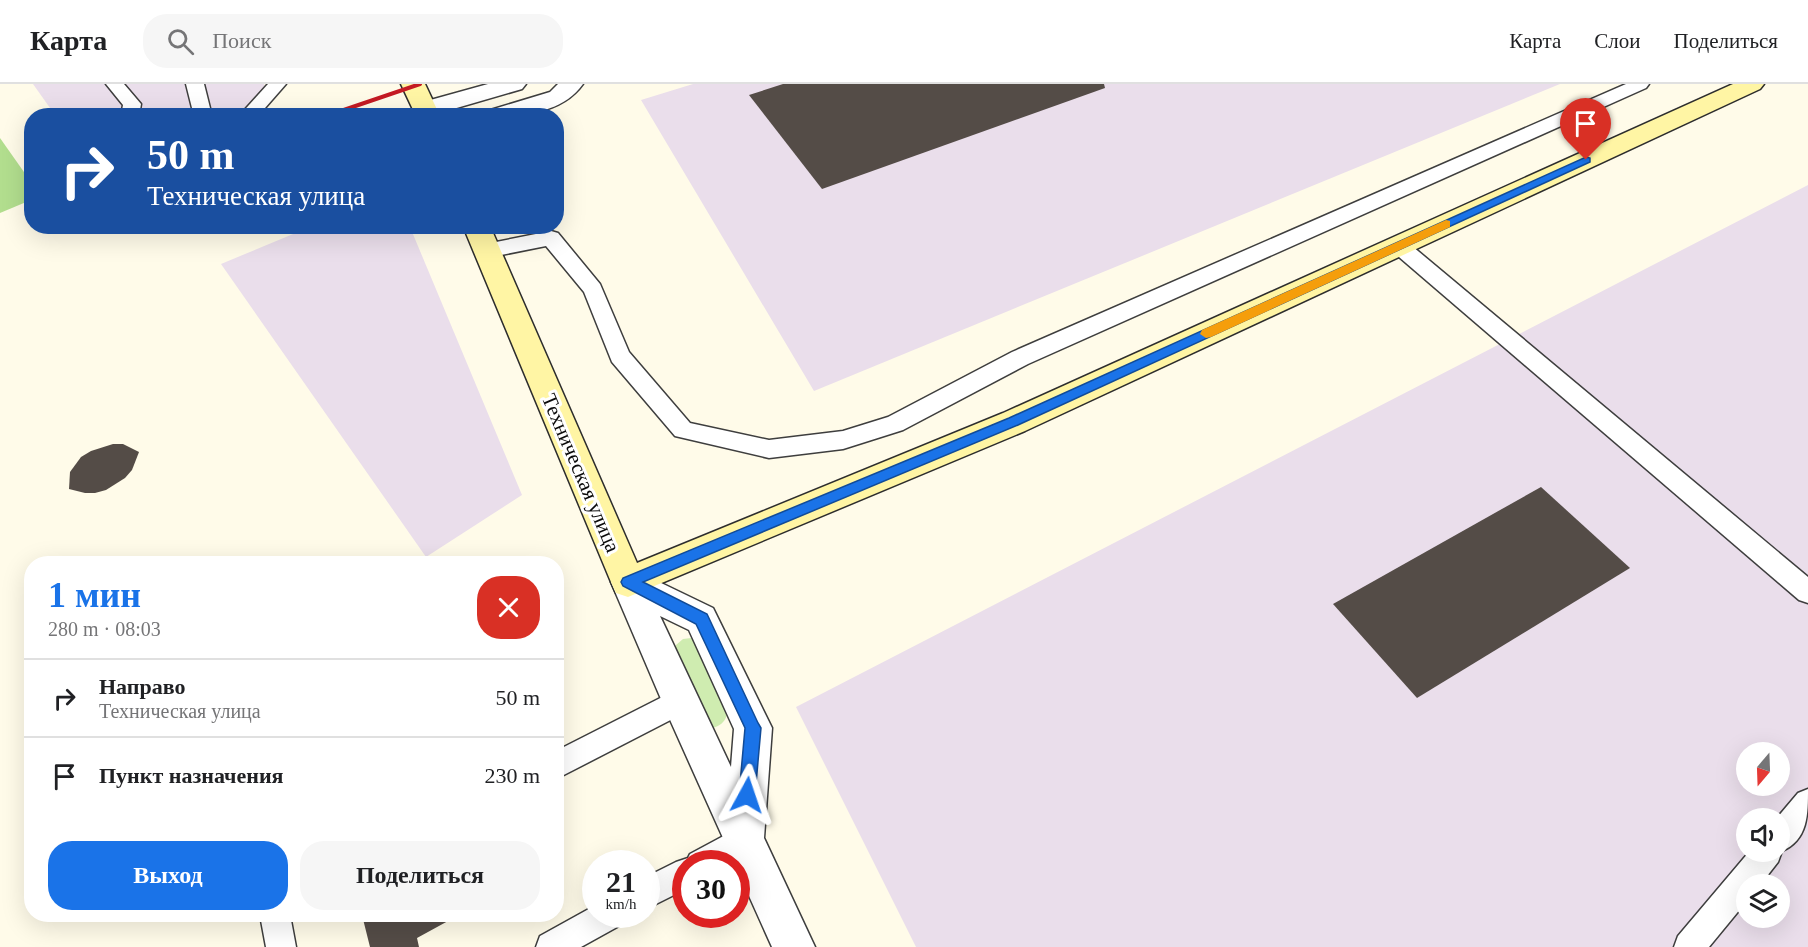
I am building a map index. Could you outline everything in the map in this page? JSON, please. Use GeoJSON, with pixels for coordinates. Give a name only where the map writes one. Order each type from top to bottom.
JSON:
{"type":"FeatureCollection","features":[{"type":"Feature","properties":{"kind":"street"},"geometry":{"type":"LineString","coordinates":[[413,84],[425,108]]}},
{"type":"Feature","properties":{"kind":"street"},"geometry":{"type":"LineString","coordinates":[[439,108],[514,84]]}},
{"type":"Feature","properties":{"kind":"street"},"geometry":{"type":"LineString","coordinates":[[522,108],[558,97],[571,84]]}},
{"type":"Feature","properties":{"kind":"street"},"geometry":{"type":"LineString","coordinates":[[628,582],[1014,422],[1752,84]]}},
{"type":"Feature","properties":{"kind":"street","name":"Техническая улица"},"geometry":{"type":"LineString","coordinates":[[481,239],[628,582]]}},
{"type":"Feature","properties":{"kind":"street"},"geometry":{"type":"LineString","coordinates":[[628,582],[680,701],[794,947]]}},
{"type":"Feature","properties":{"kind":"street"},"geometry":{"type":"LineString","coordinates":[[628,582],[701,619],[753,728],[744,840]]}},
{"type":"Feature","properties":{"kind":"lane"},"geometry":{"type":"LineString","coordinates":[[115,84],[132,105],[131,108]]}},
{"type":"Feature","properties":{"kind":"lane"},"geometry":{"type":"LineString","coordinates":[[195,84],[201,108]]}},
{"type":"Feature","properties":{"kind":"lane"},"geometry":{"type":"LineString","coordinates":[[255,108],[277,84]]}},
{"type":"Feature","properties":{"kind":"lane"},"geometry":{"type":"LineString","coordinates":[[481,239],[551,238],[592,289],[620,356],[683,430],[769,449],[843,440],[895,424],[1020,358],[1640,84]]}},
{"type":"Feature","properties":{"kind":"lane"},"geometry":{"type":"LineString","coordinates":[[1399,246],[1808,592]]}},
{"type":"Feature","properties":{"kind":"lane"},"geometry":{"type":"LineString","coordinates":[[564,762],[680,701]]}},
{"type":"Feature","properties":{"kind":"lane"},"geometry":{"type":"LineString","coordinates":[[1790,825],[1808,803]]}},
{"type":"Feature","properties":{"kind":"lane"},"geometry":{"type":"LineString","coordinates":[[726,850],[744,840]]}},
{"type":"Feature","properties":{"kind":"lane"},"geometry":{"type":"LineString","coordinates":[[1689,947],[1760,862]]}},
{"type":"Feature","properties":{"kind":"lane"},"geometry":{"type":"LineString","coordinates":[[276,922],[281,947]]}},
{"type":"Feature","properties":{"kind":"lane"},"geometry":{"type":"LineString","coordinates":[[550,947],[584,928]]}},
{"type":"Feature","properties":{"kind":"shaded area"},"geometry":{"type":"Polygon","coordinates":[[[33,84],[264,84],[269,101],[260,108],[50,108],[33,84]]]}},
{"type":"Feature","properties":{"kind":"shaded area"},"geometry":{"type":"Polygon","coordinates":[[[693,84],[1560,84],[814,391],[641,100],[693,84]]]}},
{"type":"Feature","properties":{"kind":"shaded area"},"geometry":{"type":"Polygon","coordinates":[[[1808,185],[1808,947],[916,947],[796,707],[1808,185]]]}},
{"type":"Feature","properties":{"kind":"shaded area"},"geometry":{"type":"Polygon","coordinates":[[[293,234],[413,234],[522,495],[425,556],[221,264],[293,234]]]}},
{"type":"Feature","properties":{"kind":"green space"},"geometry":{"type":"Polygon","coordinates":[[[0,138],[24,172],[24,203],[0,213],[0,138]]]}},
{"type":"Feature","properties":{"kind":"green space"},"geometry":{"type":"Polygon","coordinates":[[[691,638],[698,641],[727,715],[721,724],[712,728],[675,655],[676,645],[683,639],[691,638]]]}},
{"type":"Feature","properties":{"kind":"building"},"geometry":{"type":"Polygon","coordinates":[[[783,84],[1104,84],[1105,88],[822,189],[749,95],[783,84]]]}},
{"type":"Feature","properties":{"kind":"building"},"geometry":{"type":"Polygon","coordinates":[[[113,444],[123,444],[139,452],[132,470],[125,478],[106,490],[95,493],[69,489],[70,472],[81,457],[113,444]]]}},
{"type":"Feature","properties":{"kind":"building"},"geometry":{"type":"Polygon","coordinates":[[[1541,487],[1630,568],[1417,698],[1333,604],[1541,487]]]}},
{"type":"Feature","properties":{"kind":"building"},"geometry":{"type":"Polygon","coordinates":[[[364,922],[446,922],[417,938],[419,947],[370,947],[364,922]]]}},
{"type":"Feature","properties":{"kind":"railway"},"geometry":{"type":"LineString","coordinates":[[350,108],[420,84]]}},
{"type":"Feature","properties":{"kind":"slow traffic"},"geometry":{"type":"LineString","coordinates":[[1206,334],[1446,224]]}},
{"type":"Feature","properties":{"kind":"route"},"geometry":{"type":"LineString","coordinates":[[747,795],[753,728],[701,619],[628,582],[1014,422],[1586,160]]}}]}
